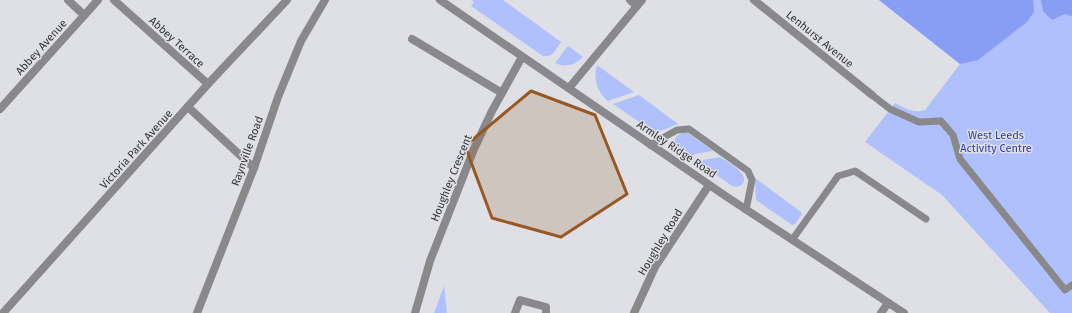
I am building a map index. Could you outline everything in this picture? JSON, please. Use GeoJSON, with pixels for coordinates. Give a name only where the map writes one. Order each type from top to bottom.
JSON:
{"type":"FeatureCollection","features":[{"type":"Feature","properties":{"kind":"street"},"geometry":{"type":"LineString","coordinates":[[68,0],[84,15]]}},
{"type":"Feature","properties":{"kind":"street","name":"Abbey Avenue"},"geometry":{"type":"LineString","coordinates":[[0,109],[98,0]]}},
{"type":"Feature","properties":{"kind":"street","name":"Abbey Terrace"},"geometry":{"type":"LineString","coordinates":[[114,0],[208,84]]}},
{"type":"Feature","properties":{"kind":"street","name":"Victoria Park Avenue"},"geometry":{"type":"LineString","coordinates":[[4,311],[208,84],[287,0]]}},
{"type":"Feature","properties":{"kind":"street","name":"Raynville Road"},"geometry":{"type":"LineString","coordinates":[[197,313],[254,168],[278,97],[301,41],[325,0]]}},
{"type":"Feature","properties":{"kind":"street","name":"Armley Ridge Road"},"geometry":{"type":"LineString","coordinates":[[440,0],[746,210],[904,313]]}},
{"type":"Feature","properties":{"kind":"street"},"geometry":{"type":"LineString","coordinates":[[569,88],[640,3],[630,0]]}},
{"type":"Feature","properties":{"kind":"street","name":"Lenhurst Avenue"},"geometry":{"type":"LineString","coordinates":[[754,0],[872,95]]}},
{"type":"Feature","properties":{"kind":"street"},"geometry":{"type":"LineString","coordinates":[[412,39],[502,93]]}},
{"type":"Feature","properties":{"kind":"street","name":"Houghley Crescent"},"geometry":{"type":"LineString","coordinates":[[415,313],[430,261],[468,164],[492,111],[522,57]]}},
{"type":"Feature","properties":{"kind":"street"},"geometry":{"type":"LineString","coordinates":[[188,107],[254,168]]}},
{"type":"Feature","properties":{"kind":"street","name":"Houghley Road"},"geometry":{"type":"LineString","coordinates":[[634,313],[655,267],[709,185]]}},
{"type":"Feature","properties":{"kind":"street"},"geometry":{"type":"LineString","coordinates":[[515,313],[520,300],[546,307],[546,313]]}},
{"type":"Feature","properties":{"kind":"street"},"geometry":{"type":"LineString","coordinates":[[881,313],[888,303]]}},
{"type":"Feature","properties":{"kind":"lane"},"geometry":{"type":"LineString","coordinates":[[872,95],[890,109],[919,122],[941,121],[953,135],[960,158],[1065,290],[1072,285]]}},
{"type":"Feature","properties":{"kind":"lane"},"geometry":{"type":"LineString","coordinates":[[650,145],[677,130],[689,129],[748,171],[752,180],[746,210]]}},
{"type":"Feature","properties":{"kind":"lane"},"geometry":{"type":"LineString","coordinates":[[792,240],[838,176],[855,171],[926,220]]}},
{"type":"Feature","properties":{"kind":"highlighted area"},"geometry":{"type":"Polygon","coordinates":[[[531,91],[595,115],[627,194],[561,237],[492,218],[465,146],[531,91]]]}},
{"type":"Feature","properties":{"kind":"green space"},"geometry":{"type":"Polygon","coordinates":[[[472,0],[503,0],[561,42],[552,54],[549,56],[543,56],[471,6],[474,2],[472,0]]]}},
{"type":"Feature","properties":{"kind":"green space","name":"West Leeds Activity Centre"},"geometry":{"type":"Polygon","coordinates":[[[879,0],[1072,0],[1072,313],[1050,313],[942,195],[865,142],[895,103],[913,111],[925,110],[960,64],[879,0]]]}},
{"type":"Feature","properties":{"kind":"green space"},"geometry":{"type":"Polygon","coordinates":[[[568,46],[583,57],[570,65],[559,65],[555,63],[568,46]]]}},
{"type":"Feature","properties":{"kind":"green space"},"geometry":{"type":"Polygon","coordinates":[[[597,65],[634,92],[608,101],[601,94],[597,85],[595,76],[597,65]]]}},
{"type":"Feature","properties":{"kind":"green space"},"geometry":{"type":"Polygon","coordinates":[[[639,95],[678,124],[655,133],[613,104],[639,95]]]}},
{"type":"Feature","properties":{"kind":"green space"},"geometry":{"type":"Polygon","coordinates":[[[682,133],[688,133],[713,151],[695,154],[692,158],[676,147],[674,141],[677,136],[682,133]]]}},
{"type":"Feature","properties":{"kind":"green space"},"geometry":{"type":"Polygon","coordinates":[[[720,157],[742,173],[744,181],[741,185],[737,187],[732,186],[701,164],[703,160],[720,157]]]}},
{"type":"Feature","properties":{"kind":"green space"},"geometry":{"type":"Polygon","coordinates":[[[755,178],[801,212],[802,214],[795,224],[792,225],[756,200],[755,178]]]}},
{"type":"Feature","properties":{"kind":"green space"},"geometry":{"type":"Polygon","coordinates":[[[444,286],[447,313],[434,313],[444,286]]]}},
{"type":"Feature","properties":{"kind":"shaded area"},"geometry":{"type":"Polygon","coordinates":[[[879,0],[1033,0],[1034,12],[1027,22],[978,60],[960,64],[879,0]]]}},
{"type":"Feature","properties":{"kind":"shaded area"},"geometry":{"type":"Polygon","coordinates":[[[1041,0],[1072,0],[1072,16],[1065,14],[1052,20],[1043,11],[1041,0]]]}}]}
